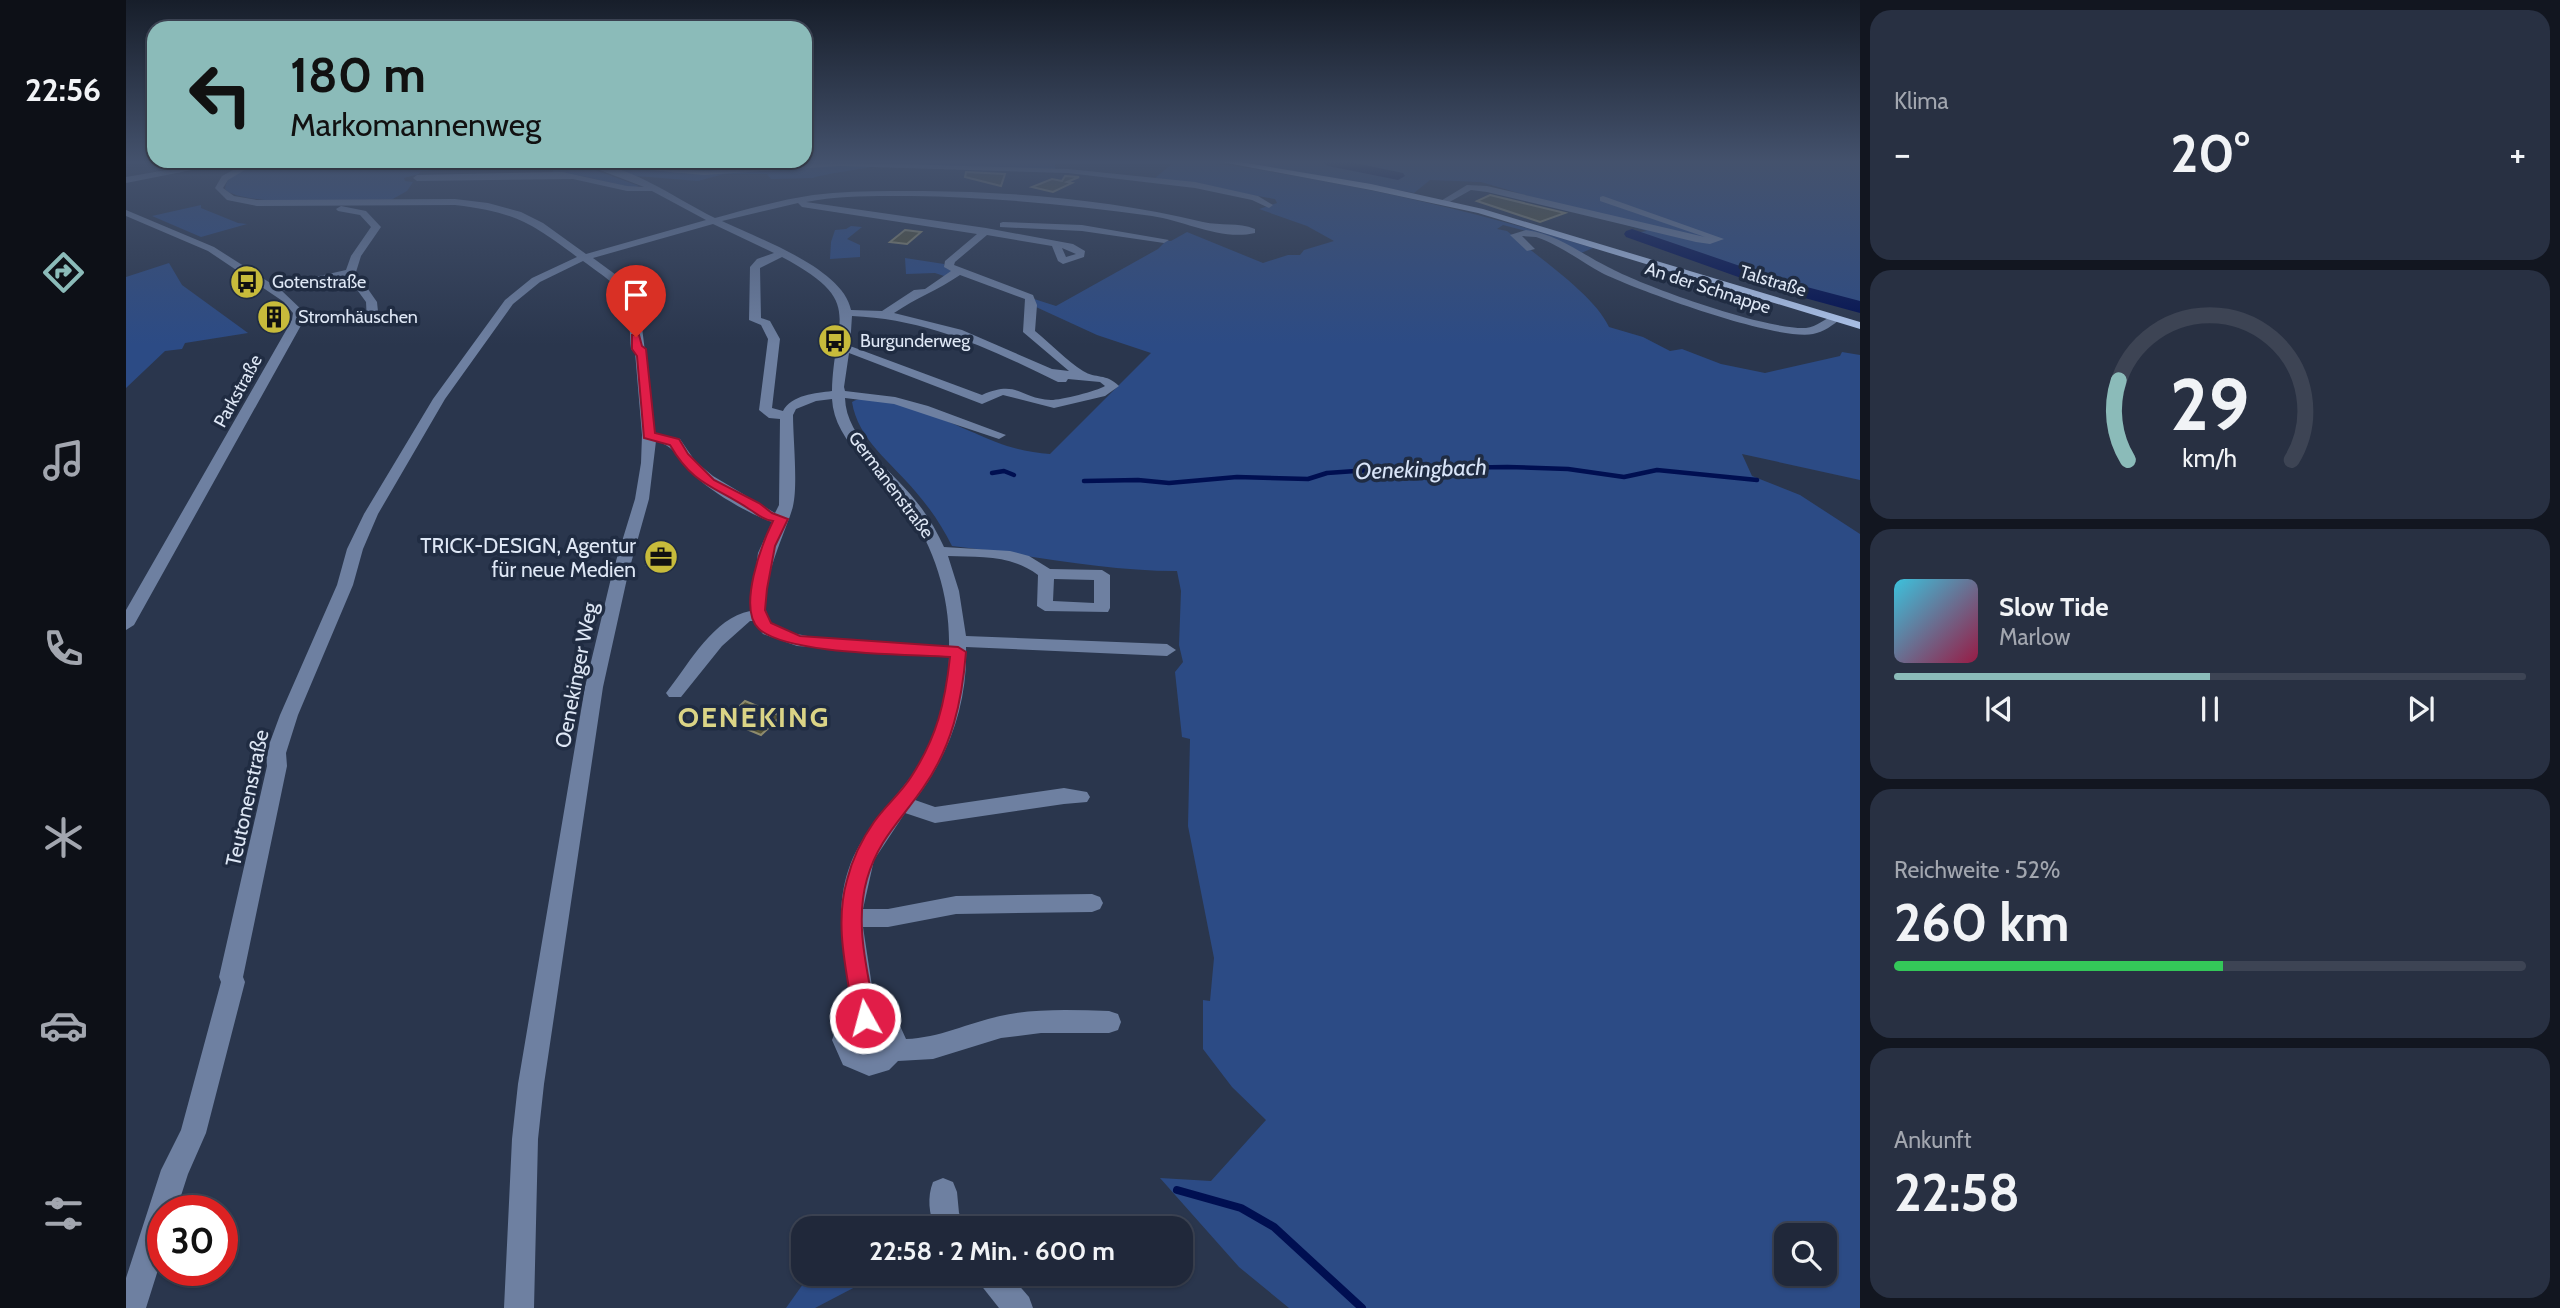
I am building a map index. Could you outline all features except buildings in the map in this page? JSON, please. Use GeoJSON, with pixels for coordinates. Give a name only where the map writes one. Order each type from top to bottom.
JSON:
{"type":"FeatureCollection","features":[{"type":"Feature","properties":{"kind":"main road","name":"Talstraße"},"geometry":{"type":"LineString","coordinates":[[1525,223],[1860,326]]}},
{"type":"Feature","properties":{"kind":"street","name":"Parkstraße"},"geometry":{"type":"LineString","coordinates":[[126,625],[298,320],[297,310],[211,249],[150,223]]}},
{"type":"Feature","properties":{"kind":"street"},"geometry":{"type":"LineString","coordinates":[[373,321],[373,304],[369,293],[352,278],[351,272],[355,254],[372,236],[375,223]]}},
{"type":"Feature","properties":{"kind":"street","name":"Oenekinger Weg"},"geometry":{"type":"LineString","coordinates":[[519,1308],[524,1151],[531,1084],[594,687],[642,499],[649,435],[642,356],[641,349],[637,349],[634,303],[621,283],[537,223]]}},
{"type":"Feature","properties":{"kind":"street","name":"Teutonenstraße"},"geometry":{"type":"LineString","coordinates":[[131,1308],[175,1170],[193,1133],[212,1063],[233,982],[231,977],[270,801],[276,753],[371,514],[424,422],[509,302],[536,280],[571,261],[706,223]]}},
{"type":"Feature","properties":{"kind":"street"},"geometry":{"type":"LineString","coordinates":[[717,223],[807,267],[829,283],[842,297],[847,313],[885,314],[954,330],[1094,394]]}},
{"type":"Feature","properties":{"kind":"street"},"geometry":{"type":"LineString","coordinates":[[928,223],[1056,244]]}},
{"type":"Feature","properties":{"kind":"street","name":"Teutonenstraße"},"geometry":{"type":"LineString","coordinates":[[1194,223],[1209,226]]}},
{"type":"Feature","properties":{"kind":"street"},"geometry":{"type":"LineString","coordinates":[[1630,223],[1696,239],[1720,239],[1674,223]]}},
{"type":"Feature","properties":{"kind":"street"},"geometry":{"type":"LineString","coordinates":[[1082,376],[1029,332],[1027,322],[1032,305],[1027,296],[957,272],[949,267],[950,261],[989,225],[1061,227],[1164,240]]}},
{"type":"Feature","properties":{"kind":"street","name":"An der Schnappe"},"geometry":{"type":"LineString","coordinates":[[1530,248],[1515,235],[1531,233],[1549,238],[1596,265],[1642,285],[1780,330],[1811,331],[1835,318]]}},
{"type":"Feature","properties":{"kind":"street"},"geometry":{"type":"LineString","coordinates":[[780,254],[761,261],[755,267],[754,298],[755,320],[766,323],[774,339],[765,411],[774,415],[787,415]]}},
{"type":"Feature","properties":{"kind":"street"},"geometry":{"type":"LineString","coordinates":[[272,290],[351,272]]}},
{"type":"Feature","properties":{"kind":"street"},"geometry":{"type":"LineString","coordinates":[[885,314],[918,292],[927,292],[957,272]]}},
{"type":"Feature","properties":{"kind":"street","name":"Germanenstraße"},"geometry":{"type":"LineString","coordinates":[[847,313],[837,396],[841,416],[854,438],[912,505],[939,551],[950,583],[958,647],[955,692],[945,732],[917,783],[880,827],[859,870],[852,919],[854,954],[865,1018]]}},
{"type":"Feature","properties":{"kind":"street"},"geometry":{"type":"LineString","coordinates":[[843,349],[853,350],[982,400],[1002,391],[1054,404],[1065,398],[1112,389],[1113,386],[1103,379],[1051,373]]}},
{"type":"Feature","properties":{"kind":"street"},"geometry":{"type":"LineString","coordinates":[[999,435],[897,399],[837,396],[802,401],[791,407],[787,415],[787,498],[766,553],[758,615],[769,629],[797,641],[1167,650]]}},
{"type":"Feature","properties":{"kind":"street"},"geometry":{"type":"LineString","coordinates":[[649,435],[675,442],[683,456],[709,483],[768,516],[781,519]]}},
{"type":"Feature","properties":{"kind":"street","name":"Germanenstraße"},"geometry":{"type":"LineString","coordinates":[[939,551],[1016,556],[1036,563],[1046,574]]}},
{"type":"Feature","properties":{"kind":"street"},"geometry":{"type":"LineString","coordinates":[[674,693],[708,650],[729,629],[743,617],[758,615]]}},
{"type":"Feature","properties":{"kind":"street"},"geometry":{"type":"LineString","coordinates":[[899,803],[935,815],[1034,799],[1080,797]]}},
{"type":"Feature","properties":{"kind":"street"},"geometry":{"type":"LineString","coordinates":[[852,919],[888,918],[956,905],[1092,903]]}},
{"type":"Feature","properties":{"kind":"street"},"geometry":{"type":"LineString","coordinates":[[865,1018],[883,1020],[894,1032],[892,1049],[878,1061],[869,1064],[860,1063],[847,1054],[844,1043],[845,1035],[856,1021],[865,1018]]}},
{"type":"Feature","properties":{"kind":"street"},"geometry":{"type":"LineString","coordinates":[[892,1049],[921,1052],[974,1034],[1026,1023],[1109,1022]]}},
{"type":"Feature","properties":{"kind":"street"},"geometry":{"type":"LineString","coordinates":[[943,1192],[945,1216]]}},
{"type":"Feature","properties":{"kind":"street"},"geometry":{"type":"LineString","coordinates":[[1000,1286],[1018,1308]]}},
{"type":"Feature","properties":{"kind":"shaded area"},"geometry":{"type":"Polygon","coordinates":[[[168,223],[247,224],[201,237],[168,223]]]}},
{"type":"Feature","properties":{"kind":"shaded area"},"geometry":{"type":"Polygon","coordinates":[[[1299,223],[1508,223],[1593,248],[1581,253],[1534,233],[1503,225],[1497,229],[1507,231],[1578,289],[1602,314],[1609,327],[1643,337],[1670,351],[1682,349],[1721,364],[1765,373],[1840,356],[1842,352],[1860,355],[1860,480],[1742,454],[1752,476],[1800,495],[1860,534],[1860,1308],[1289,1308],[1239,1267],[1160,1178],[1211,1181],[1266,1120],[1232,1087],[1203,1049],[1203,1000],[1210,1001],[1214,958],[1188,826],[1190,739],[1182,737],[1175,672],[1183,662],[1179,645],[1181,591],[1177,571],[1093,565],[952,546],[926,504],[877,450],[861,428],[852,402],[865,398],[905,405],[1007,446],[1050,454],[1151,353],[1097,335],[1036,307],[1031,298],[1056,306],[1158,249],[1166,241],[1187,232],[1263,263],[1288,255],[1300,255],[1304,250],[1334,241],[1299,223]]]}},
{"type":"Feature","properties":{"kind":"shaded area"},"geometry":{"type":"Polygon","coordinates":[[[1620,223],[1860,223],[1860,310],[1778,285],[1634,233],[1647,231],[1620,223]]]}},
{"type":"Feature","properties":{"kind":"shaded area"},"geometry":{"type":"Polygon","coordinates":[[[851,226],[862,227],[847,239],[860,245],[860,257],[830,259],[835,230],[851,226]]]}},
{"type":"Feature","properties":{"kind":"shaded area"},"geometry":{"type":"Polygon","coordinates":[[[905,258],[944,264],[954,272],[947,277],[935,273],[906,274],[905,258]]]}},
{"type":"Feature","properties":{"kind":"shaded area"},"geometry":{"type":"Polygon","coordinates":[[[169,263],[182,285],[248,333],[185,343],[182,349],[165,351],[126,388],[126,277],[169,263]]]}},
{"type":"Feature","properties":{"kind":"shaded area"},"geometry":{"type":"Polygon","coordinates":[[[802,1286],[857,1286],[815,1308],[786,1308],[802,1286]]]}},
{"type":"Feature","properties":{"kind":"waterway"},"geometry":{"type":"LineString","coordinates":[[1632,234],[1778,285],[1860,307]]}},
{"type":"Feature","properties":{"kind":"waterway","name":"Oenekingbach"},"geometry":{"type":"LineString","coordinates":[[1084,481],[1138,480],[1169,483],[1237,477],[1308,479],[1327,473],[1384,469],[1507,467],[1568,469],[1624,477],[1657,470],[1757,480]]}},
{"type":"Feature","properties":{"kind":"waterway"},"geometry":{"type":"LineString","coordinates":[[992,473],[1004,471],[1014,475]]}},
{"type":"Feature","properties":{"kind":"waterway"},"geometry":{"type":"LineString","coordinates":[[1177,1190],[1241,1208],[1274,1227],[1362,1308]]}},
{"type":"Feature","properties":{"kind":"place","name":"Gotenstraße"},"geometry":{"type":"Point","coordinates":[247,282]}},
{"type":"Feature","properties":{"kind":"place","name":"Stromhäuschen"},"geometry":{"type":"Point","coordinates":[274,317]}},
{"type":"Feature","properties":{"kind":"place","name":"Burgunderweg"},"geometry":{"type":"Point","coordinates":[835,341]}},
{"type":"Feature","properties":{"kind":"place","name":"TRICK-DESIGN, Agentur für neue Medien"},"geometry":{"type":"Point","coordinates":[661,557]}},
{"type":"Feature","properties":{"kind":"district","name":"OENEKING"},"geometry":{"type":"Point","coordinates":[754,717]}},
{"type":"Feature","properties":{"kind":"route"},"geometry":{"type":"LineString","coordinates":[[636,337],[637,349],[641,349],[642,356],[649,435],[675,442],[683,456],[709,483],[768,516],[781,519],[768,546],[757,607],[758,615],[765,626],[797,641],[958,652],[955,692],[945,732],[917,783],[880,827],[856,881],[852,936],[865,1018]]}}]}
